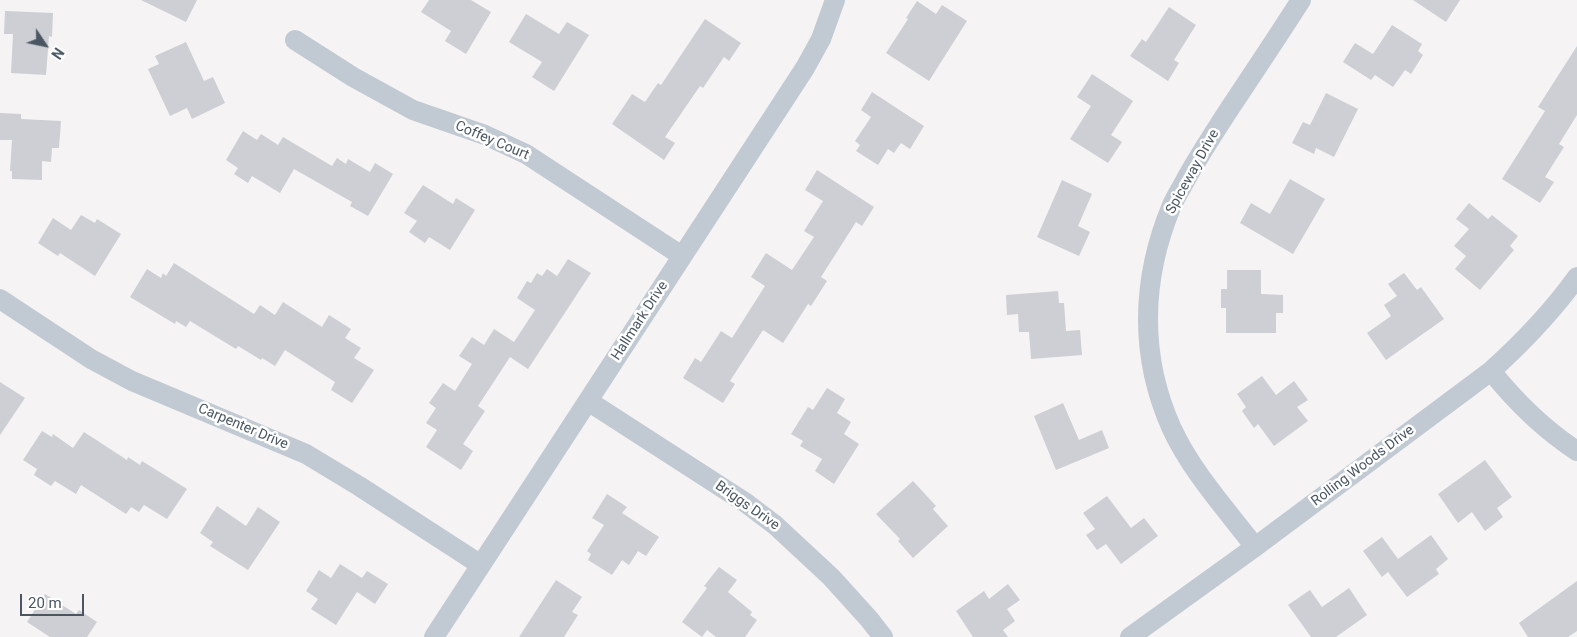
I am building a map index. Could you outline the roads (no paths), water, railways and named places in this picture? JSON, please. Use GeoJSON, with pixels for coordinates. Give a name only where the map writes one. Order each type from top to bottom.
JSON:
{"type":"FeatureCollection","features":[{"type":"Feature","properties":{"kind":"street","name":"Hallmark Drive"},"geometry":{"type":"LineString","coordinates":[[434,637],[805,68],[820,39],[835,0]]}},
{"type":"Feature","properties":{"kind":"street","name":"Spiceway Drive"},"geometry":{"type":"LineString","coordinates":[[1254,547],[1198,473],[1172,430],[1154,380],[1149,358],[1148,303],[1150,278],[1172,203],[1214,132],[1301,0]]}},
{"type":"Feature","properties":{"kind":"street","name":"Coffey Court"},"geometry":{"type":"LineString","coordinates":[[295,40],[354,77],[413,110],[485,136],[526,154],[682,256]]}},
{"type":"Feature","properties":{"kind":"street","name":"Rolling Woods Drive"},"geometry":{"type":"LineString","coordinates":[[1130,637],[1491,371],[1542,321],[1561,300],[1577,276]]}},
{"type":"Feature","properties":{"kind":"street","name":"Carpenter Drive"},"geometry":{"type":"LineString","coordinates":[[0,299],[91,359],[132,381],[306,454],[481,565]]}},
{"type":"Feature","properties":{"kind":"street"},"geometry":{"type":"LineString","coordinates":[[1491,371],[1524,410],[1560,440],[1577,451]]}},
{"type":"Feature","properties":{"kind":"street","name":"Briggs Drive"},"geometry":{"type":"LineString","coordinates":[[588,401],[746,503],[775,525],[831,577],[870,619],[883,637]]}}]}
